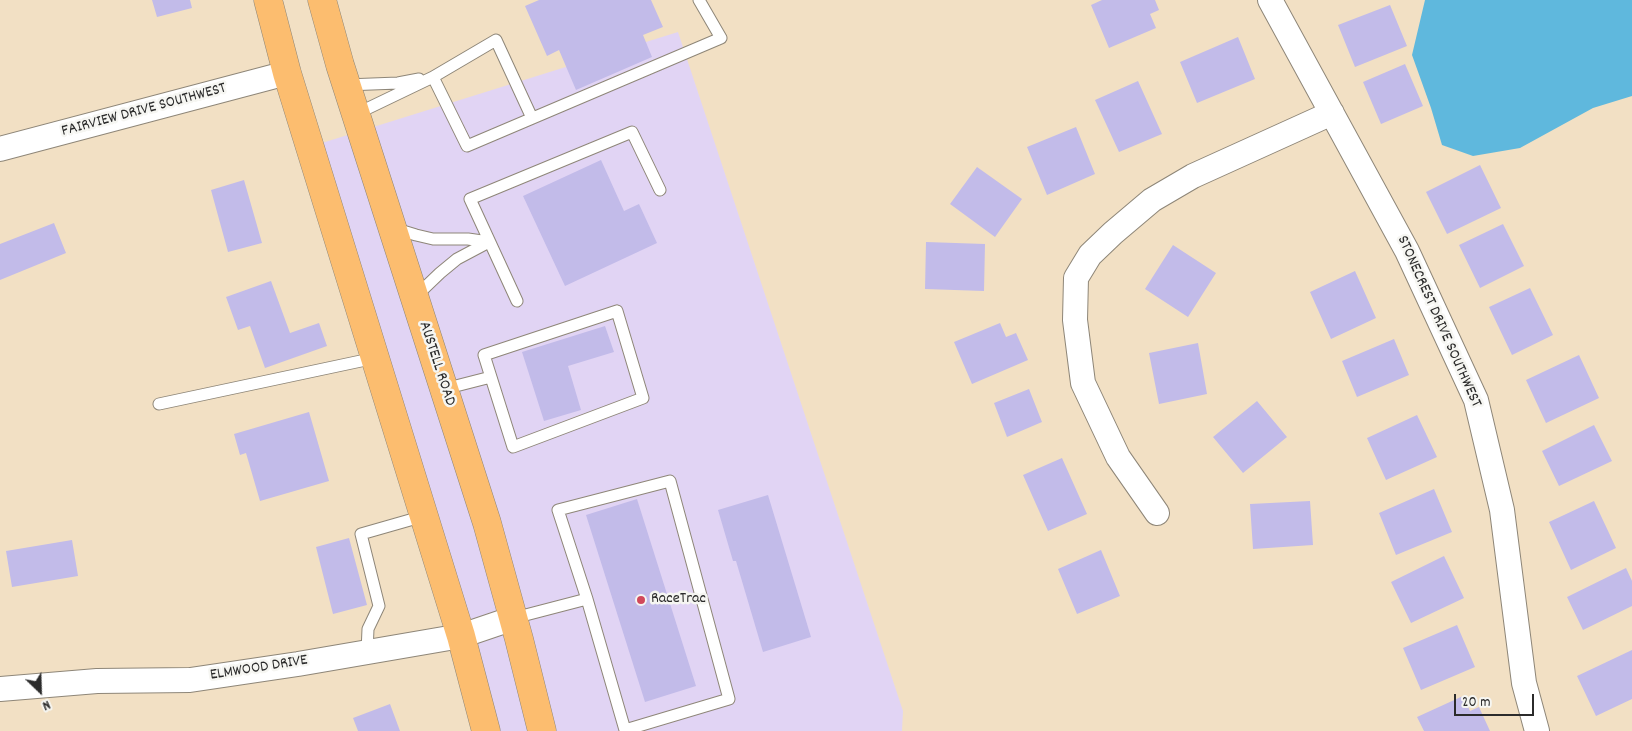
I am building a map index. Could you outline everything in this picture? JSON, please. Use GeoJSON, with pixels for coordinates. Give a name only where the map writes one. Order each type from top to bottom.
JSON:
{"type":"FeatureCollection","features":[{"type":"Feature","properties":{"kind":"main road"},"geometry":{"type":"LineString","coordinates":[[268,0],[287,73],[462,636],[486,731]]}},
{"type":"Feature","properties":{"kind":"main road","name":"AUSTELL ROAD"},"geometry":{"type":"LineString","coordinates":[[322,0],[346,85],[487,524],[514,618],[542,731]]}},
{"type":"Feature","properties":{"kind":"street","name":"STONECREST DRIVE SOUTHWEST"},"geometry":{"type":"LineString","coordinates":[[1270,0],[1407,251],[1476,400],[1502,510],[1524,683],[1537,731]]}},
{"type":"Feature","properties":{"kind":"street","name":"FAIRVIEW DRIVE SOUTHWEST"},"geometry":{"type":"LineString","coordinates":[[0,149],[287,73]]}},
{"type":"Feature","properties":{"kind":"street"},"geometry":{"type":"LineString","coordinates":[[1158,513],[1118,458],[1083,383],[1075,320],[1076,278],[1090,255],[1112,233],[1152,200],[1193,176],[1332,113]]}},
{"type":"Feature","properties":{"kind":"street","name":"ELMWOOD DRIVE"},"geometry":{"type":"LineString","coordinates":[[0,689],[97,681],[190,680],[462,636],[514,618]]}},
{"type":"Feature","properties":{"kind":"lane"},"geometry":{"type":"LineString","coordinates":[[433,77],[467,146],[720,38],[699,0]]}},
{"type":"Feature","properties":{"kind":"lane"},"geometry":{"type":"LineString","coordinates":[[356,114],[433,77],[496,40],[532,118]]}},
{"type":"Feature","properties":{"kind":"lane"},"geometry":{"type":"LineString","coordinates":[[346,85],[398,83],[433,77]]}},
{"type":"Feature","properties":{"kind":"lane"},"geometry":{"type":"LineString","coordinates":[[517,301],[470,199],[632,132],[660,190]]}},
{"type":"Feature","properties":{"kind":"lane"},"geometry":{"type":"LineString","coordinates":[[392,228],[433,239],[468,239],[489,242]]}},
{"type":"Feature","properties":{"kind":"lane"},"geometry":{"type":"LineString","coordinates":[[415,298],[457,259],[489,242]]}},
{"type":"Feature","properties":{"kind":"lane"},"geometry":{"type":"LineString","coordinates":[[617,311],[643,398],[513,447],[491,377],[484,355],[617,311]]}},
{"type":"Feature","properties":{"kind":"lane"},"geometry":{"type":"LineString","coordinates":[[159,404],[375,358]]}},
{"type":"Feature","properties":{"kind":"lane"},"geometry":{"type":"LineString","coordinates":[[444,389],[491,377]]}},
{"type":"Feature","properties":{"kind":"lane"},"geometry":{"type":"LineString","coordinates":[[670,481],[729,700],[625,730],[587,599],[558,510],[670,481]]}},
{"type":"Feature","properties":{"kind":"lane"},"geometry":{"type":"LineString","coordinates":[[367,652],[368,629],[379,606],[361,534],[424,516]]}},
{"type":"Feature","properties":{"kind":"lane"},"geometry":{"type":"LineString","coordinates":[[514,618],[587,599]]}},
{"type":"Feature","properties":{"kind":"shaded area"},"geometry":{"type":"Polygon","coordinates":[[[678,32],[903,711],[902,731],[472,731],[322,143],[678,32]]]}},
{"type":"Feature","properties":{"kind":"water"},"geometry":{"type":"Polygon","coordinates":[[[1425,0],[1632,0],[1632,96],[1593,108],[1520,148],[1473,156],[1442,145],[1412,55],[1425,0]]]}},
{"type":"Feature","properties":{"kind":"building"},"geometry":{"type":"Polygon","coordinates":[[[152,0],[190,0],[192,8],[157,17],[152,0]]]}},
{"type":"Feature","properties":{"kind":"building"},"geometry":{"type":"Polygon","coordinates":[[[539,0],[651,0],[663,27],[643,35],[652,57],[576,90],[559,50],[547,56],[525,6],[539,0]]]}},
{"type":"Feature","properties":{"kind":"building"},"geometry":{"type":"Polygon","coordinates":[[[1102,0],[1155,0],[1159,10],[1150,14],[1156,28],[1109,48],[1091,5],[1102,0]]]}},
{"type":"Feature","properties":{"kind":"building"},"geometry":{"type":"Polygon","coordinates":[[[1390,5],[1407,46],[1355,67],[1338,25],[1390,5]]]}},
{"type":"Feature","properties":{"kind":"building"},"geometry":{"type":"Polygon","coordinates":[[[1238,37],[1255,79],[1197,103],[1180,62],[1238,37]]]}},
{"type":"Feature","properties":{"kind":"building"},"geometry":{"type":"Polygon","coordinates":[[[1405,64],[1423,106],[1381,124],[1363,82],[1405,64]]]}},
{"type":"Feature","properties":{"kind":"building"},"geometry":{"type":"Polygon","coordinates":[[[1138,81],[1162,134],[1119,152],[1095,100],[1138,81]]]}},
{"type":"Feature","properties":{"kind":"building"},"geometry":{"type":"Polygon","coordinates":[[[1076,127],[1095,174],[1047,195],[1027,147],[1076,127]]]}},
{"type":"Feature","properties":{"kind":"building"},"geometry":{"type":"Polygon","coordinates":[[[601,160],[624,211],[639,204],[657,243],[565,286],[523,196],[601,160]]]}},
{"type":"Feature","properties":{"kind":"building"},"geometry":{"type":"Polygon","coordinates":[[[1480,165],[1501,208],[1447,234],[1426,192],[1480,165]]]}},
{"type":"Feature","properties":{"kind":"building"},"geometry":{"type":"Polygon","coordinates":[[[977,167],[1022,199],[995,237],[950,204],[977,167]]]}},
{"type":"Feature","properties":{"kind":"building"},"geometry":{"type":"Polygon","coordinates":[[[244,180],[262,243],[228,252],[211,190],[244,180]]]}},
{"type":"Feature","properties":{"kind":"building"},"geometry":{"type":"Polygon","coordinates":[[[54,223],[66,253],[0,280],[0,244],[54,223]]]}},
{"type":"Feature","properties":{"kind":"building"},"geometry":{"type":"Polygon","coordinates":[[[1503,224],[1524,266],[1480,288],[1459,245],[1503,224]]]}},
{"type":"Feature","properties":{"kind":"building"},"geometry":{"type":"Polygon","coordinates":[[[926,242],[985,244],[984,291],[925,289],[926,242]]]}},
{"type":"Feature","properties":{"kind":"building"},"geometry":{"type":"Polygon","coordinates":[[[1173,245],[1216,273],[1188,317],[1145,289],[1173,245]]]}},
{"type":"Feature","properties":{"kind":"building"},"geometry":{"type":"Polygon","coordinates":[[[1355,271],[1376,318],[1331,339],[1310,292],[1355,271]]]}},
{"type":"Feature","properties":{"kind":"building"},"geometry":{"type":"Polygon","coordinates":[[[271,281],[290,333],[319,323],[327,346],[265,368],[250,326],[238,330],[226,297],[271,281]]]}},
{"type":"Feature","properties":{"kind":"building"},"geometry":{"type":"Polygon","coordinates":[[[1530,288],[1553,335],[1512,355],[1489,307],[1530,288]]]}},
{"type":"Feature","properties":{"kind":"building"},"geometry":{"type":"Polygon","coordinates":[[[1000,323],[1006,337],[1016,333],[1028,360],[972,384],[954,342],[1000,323]]]}},
{"type":"Feature","properties":{"kind":"building"},"geometry":{"type":"Polygon","coordinates":[[[605,326],[614,352],[568,366],[581,410],[544,421],[522,352],[605,326]]]}},
{"type":"Feature","properties":{"kind":"building"},"geometry":{"type":"Polygon","coordinates":[[[1394,339],[1409,375],[1357,397],[1342,361],[1394,339]]]}},
{"type":"Feature","properties":{"kind":"building"},"geometry":{"type":"Polygon","coordinates":[[[1198,343],[1207,394],[1159,404],[1149,353],[1198,343]]]}},
{"type":"Feature","properties":{"kind":"building"},"geometry":{"type":"Polygon","coordinates":[[[1579,355],[1599,398],[1546,423],[1526,380],[1579,355]]]}},
{"type":"Feature","properties":{"kind":"building"},"geometry":{"type":"Polygon","coordinates":[[[1029,389],[1042,422],[1007,437],[994,403],[1029,389]]]}},
{"type":"Feature","properties":{"kind":"building"},"geometry":{"type":"Polygon","coordinates":[[[1257,401],[1287,437],[1243,473],[1213,437],[1257,401]]]}},
{"type":"Feature","properties":{"kind":"building"},"geometry":{"type":"Polygon","coordinates":[[[309,412],[329,481],[260,501],[246,453],[240,455],[234,434],[309,412]]]}},
{"type":"Feature","properties":{"kind":"building"},"geometry":{"type":"Polygon","coordinates":[[[1417,415],[1437,457],[1386,480],[1367,438],[1417,415]]]}},
{"type":"Feature","properties":{"kind":"building"},"geometry":{"type":"Polygon","coordinates":[[[1594,425],[1612,461],[1559,486],[1542,451],[1594,425]]]}},
{"type":"Feature","properties":{"kind":"building"},"geometry":{"type":"Polygon","coordinates":[[[1062,458],[1087,514],[1048,531],[1023,475],[1062,458]]]}},
{"type":"Feature","properties":{"kind":"building"},"geometry":{"type":"Polygon","coordinates":[[[1434,489],[1452,532],[1396,555],[1379,513],[1434,489]]]}},
{"type":"Feature","properties":{"kind":"building"},"geometry":{"type":"Polygon","coordinates":[[[768,495],[811,637],[763,652],[736,561],[733,561],[718,510],[768,495]]]}},
{"type":"Feature","properties":{"kind":"building","name":"RaceTrac"},"geometry":{"type":"Polygon","coordinates":[[[637,499],[696,686],[645,702],[586,515],[637,499]]]}},
{"type":"Feature","properties":{"kind":"building"},"geometry":{"type":"Polygon","coordinates":[[[1310,501],[1313,545],[1253,549],[1250,504],[1310,501]]]}},
{"type":"Feature","properties":{"kind":"building"},"geometry":{"type":"Polygon","coordinates":[[[1594,501],[1616,548],[1571,570],[1549,522],[1594,501]]]}},
{"type":"Feature","properties":{"kind":"building"},"geometry":{"type":"Polygon","coordinates":[[[349,538],[367,605],[333,614],[316,547],[349,538]]]}},
{"type":"Feature","properties":{"kind":"building"},"geometry":{"type":"Polygon","coordinates":[[[72,540],[78,576],[12,587],[6,551],[72,540]]]}},
{"type":"Feature","properties":{"kind":"building"},"geometry":{"type":"Polygon","coordinates":[[[1101,550],[1120,596],[1077,614],[1058,569],[1101,550]]]}},
{"type":"Feature","properties":{"kind":"building"},"geometry":{"type":"Polygon","coordinates":[[[1444,556],[1464,598],[1411,623],[1391,582],[1444,556]]]}},
{"type":"Feature","properties":{"kind":"building"},"geometry":{"type":"Polygon","coordinates":[[[1626,568],[1632,581],[1632,606],[1583,630],[1567,597],[1626,568]]]}},
{"type":"Feature","properties":{"kind":"building"},"geometry":{"type":"Polygon","coordinates":[[[1457,625],[1475,667],[1421,690],[1403,648],[1457,625]]]}},
{"type":"Feature","properties":{"kind":"building"},"geometry":{"type":"Polygon","coordinates":[[[1632,650],[1632,699],[1596,716],[1577,676],[1632,650]]]}},
{"type":"Feature","properties":{"kind":"building"},"geometry":{"type":"Polygon","coordinates":[[[1463,696],[1470,711],[1479,707],[1490,731],[1424,731],[1417,717],[1463,696]]]}},
{"type":"Feature","properties":{"kind":"building"},"geometry":{"type":"Polygon","coordinates":[[[390,704],[400,731],[358,731],[353,718],[390,704]]]}},
{"type":"Feature","properties":{"kind":"place","name":"RaceTrac"},"geometry":{"type":"Point","coordinates":[641,600]}}]}
